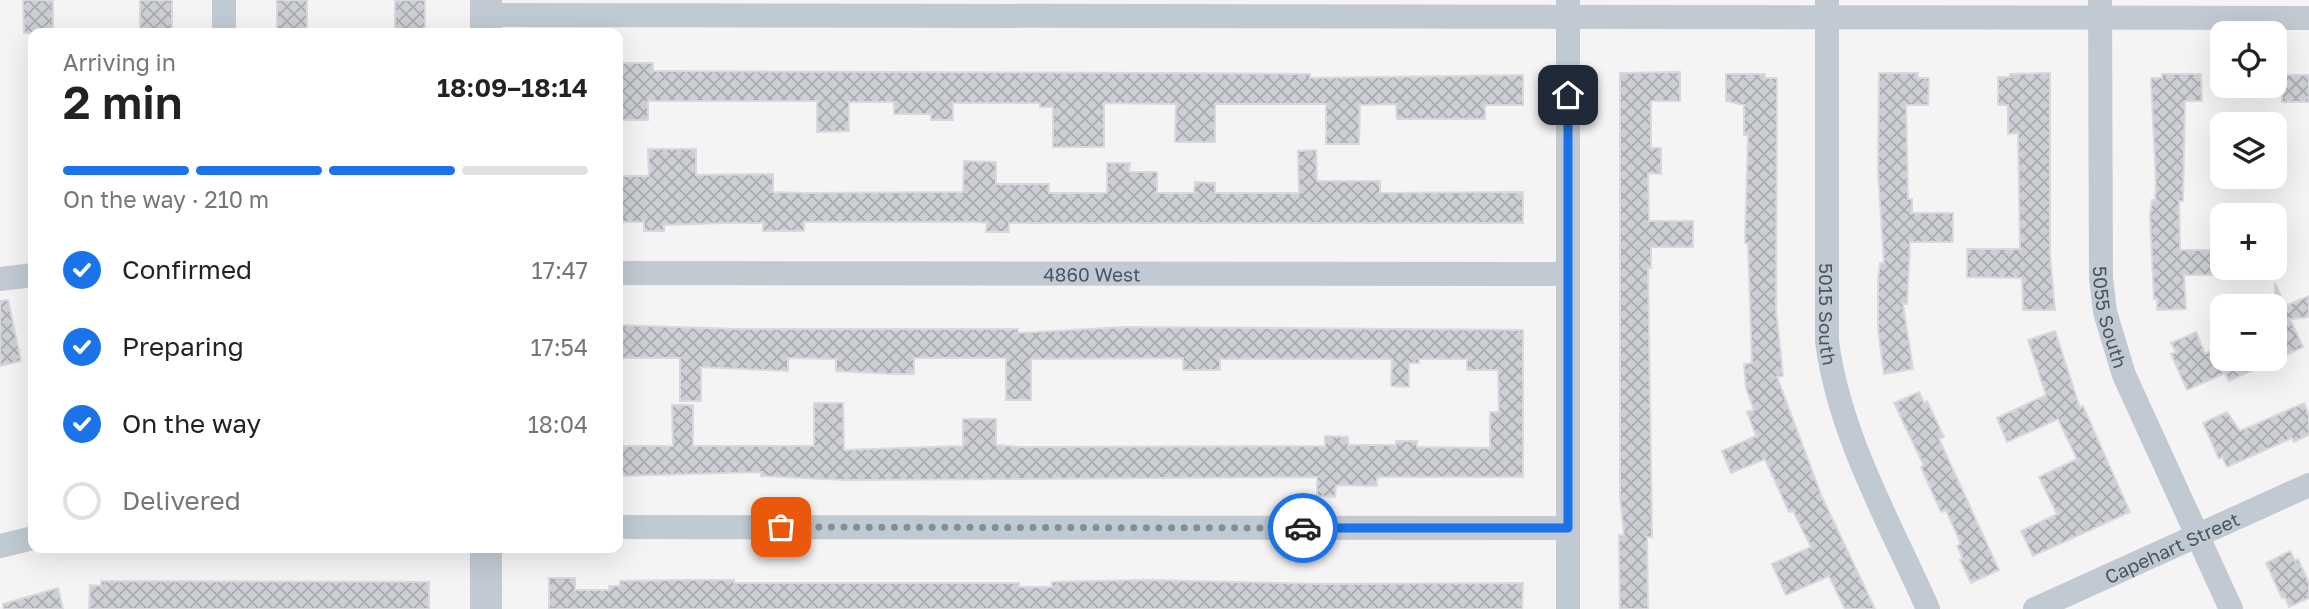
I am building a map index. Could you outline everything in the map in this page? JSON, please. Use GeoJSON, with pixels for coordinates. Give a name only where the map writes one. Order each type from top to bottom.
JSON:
{"type":"FeatureCollection","features":[{"type":"Feature","properties":{"kind":"street"},"geometry":{"type":"LineString","coordinates":[[224,0],[224,28]]}},
{"type":"Feature","properties":{"kind":"street"},"geometry":{"type":"LineString","coordinates":[[486,16],[765,8],[2100,8],[2309,18]]}},
{"type":"Feature","properties":{"kind":"street"},"geometry":{"type":"LineString","coordinates":[[1568,8],[1568,609]]}},
{"type":"Feature","properties":{"kind":"street","name":"5015 South"},"geometry":{"type":"LineString","coordinates":[[1828,8],[1827,341],[1831,375],[1858,451],[1928,609]]}},
{"type":"Feature","properties":{"kind":"street","name":"5055 South"},"geometry":{"type":"LineString","coordinates":[[2100,8],[2101,278],[2105,312],[2124,375],[2231,609]]}},
{"type":"Feature","properties":{"kind":"street","name":"4860 West"},"geometry":{"type":"LineString","coordinates":[[623,273],[1567,274]]}},
{"type":"Feature","properties":{"kind":"street"},"geometry":{"type":"LineString","coordinates":[[0,279],[28,276]]}},
{"type":"Feature","properties":{"kind":"street","name":"Capehart Street"},"geometry":{"type":"LineString","coordinates":[[2035,609],[2309,485]]}},
{"type":"Feature","properties":{"kind":"street"},"geometry":{"type":"LineString","coordinates":[[623,527],[1568,528]]}},
{"type":"Feature","properties":{"kind":"street"},"geometry":{"type":"LineString","coordinates":[[0,546],[28,539]]}},
{"type":"Feature","properties":{"kind":"street"},"geometry":{"type":"LineString","coordinates":[[486,553],[486,609]]}},
{"type":"Feature","properties":{"kind":"building"},"geometry":{"type":"Polygon","coordinates":[[[23,0],[53,0],[53,28],[28,28],[28,33],[24,33],[23,0]]]}},
{"type":"Feature","properties":{"kind":"building"},"geometry":{"type":"Polygon","coordinates":[[[140,0],[172,0],[172,28],[140,28],[140,0]]]}},
{"type":"Feature","properties":{"kind":"building"},"geometry":{"type":"Polygon","coordinates":[[[277,0],[307,0],[307,28],[277,28],[277,0]]]}},
{"type":"Feature","properties":{"kind":"building"},"geometry":{"type":"Polygon","coordinates":[[[395,0],[425,0],[425,28],[395,28],[395,0]]]}},
{"type":"Feature","properties":{"kind":"building"},"geometry":{"type":"Polygon","coordinates":[[[623,63],[653,63],[653,71],[1310,74],[1310,78],[1523,75],[1523,105],[1485,105],[1485,119],[1397,119],[1396,104],[1360,105],[1359,144],[1326,144],[1326,104],[1215,104],[1215,142],[1175,142],[1176,104],[1104,103],[1104,147],[1053,147],[1053,107],[1040,107],[1040,103],[953,103],[953,120],[931,120],[931,114],[894,114],[894,102],[849,102],[849,131],[817,132],[817,101],[648,101],[648,120],[623,120],[623,63]]]}},
{"type":"Feature","properties":{"kind":"building"},"geometry":{"type":"Polygon","coordinates":[[[1680,72],[1680,101],[1651,101],[1651,148],[1661,148],[1661,174],[1648,173],[1649,221],[1693,221],[1693,247],[1651,247],[1651,268],[1648,268],[1652,537],[1647,537],[1648,609],[1620,609],[1619,535],[1624,535],[1620,497],[1620,73],[1680,72]]]}},
{"type":"Feature","properties":{"kind":"building"},"geometry":{"type":"Polygon","coordinates":[[[1879,73],[1918,73],[1918,78],[1929,78],[1928,105],[1906,105],[1908,199],[1912,199],[1912,213],[1953,213],[1953,242],[1910,242],[1907,304],[1903,304],[1913,369],[1884,374],[1878,329],[1878,279],[1880,263],[1884,263],[1878,172],[1879,73]]]}},
{"type":"Feature","properties":{"kind":"building"},"geometry":{"type":"Polygon","coordinates":[[[2050,73],[2050,255],[2055,310],[2023,310],[2022,278],[1967,277],[1967,249],[2020,249],[2018,133],[2008,134],[2008,105],[1998,105],[1998,77],[2050,73]]]}},
{"type":"Feature","properties":{"kind":"building"},"geometry":{"type":"Polygon","coordinates":[[[1726,74],[1765,74],[1765,78],[1777,78],[1776,310],[1783,376],[1777,377],[1822,497],[1875,609],[1845,609],[1829,576],[1786,595],[1772,564],[1811,547],[1793,511],[1789,512],[1765,459],[1731,473],[1722,451],[1756,436],[1747,412],[1754,410],[1746,388],[1744,364],[1752,363],[1748,243],[1745,243],[1748,135],[1744,135],[1744,105],[1726,101],[1726,74]]]}},
{"type":"Feature","properties":{"kind":"building"},"geometry":{"type":"Polygon","coordinates":[[[2162,74],[2201,74],[2202,101],[2185,101],[2183,201],[2179,201],[2180,250],[2210,250],[2210,275],[2184,275],[2186,309],[2157,310],[2157,299],[2154,299],[2150,215],[2152,200],[2155,200],[2156,183],[2151,78],[2162,78],[2162,74]]]}},
{"type":"Feature","properties":{"kind":"building"},"geometry":{"type":"Polygon","coordinates":[[[2287,75],[2309,75],[2309,102],[2282,102],[2282,98],[2287,98],[2287,75]]]}},
{"type":"Feature","properties":{"kind":"building"},"geometry":{"type":"Polygon","coordinates":[[[648,149],[696,149],[696,175],[773,174],[773,192],[963,192],[964,161],[996,162],[996,184],[1049,184],[1049,193],[1107,193],[1107,163],[1130,163],[1129,172],[1157,172],[1157,193],[1194,193],[1195,182],[1215,183],[1215,193],[1299,193],[1298,151],[1316,150],[1317,181],[1380,181],[1380,193],[1523,192],[1523,223],[1009,223],[1009,232],[986,232],[987,223],[975,222],[804,222],[804,231],[763,231],[763,223],[725,223],[664,225],[664,231],[644,231],[644,222],[623,222],[623,176],[649,176],[648,149]]]}},
{"type":"Feature","properties":{"kind":"building"},"geometry":{"type":"Polygon","coordinates":[[[2309,296],[2309,317],[2290,319],[2303,347],[2287,354],[2287,305],[2309,296]]]}},
{"type":"Feature","properties":{"kind":"building"},"geometry":{"type":"Polygon","coordinates":[[[8,300],[21,361],[0,366],[0,301],[8,300]]]}},
{"type":"Feature","properties":{"kind":"building"},"geometry":{"type":"Polygon","coordinates":[[[623,325],[735,329],[1018,329],[1018,333],[1125,327],[1523,330],[1523,477],[1381,477],[1377,478],[1377,486],[1336,485],[1335,497],[1317,496],[1317,477],[845,480],[761,476],[761,472],[623,476],[623,446],[673,446],[672,405],[693,405],[693,446],[814,446],[814,403],[843,403],[844,450],[963,446],[963,419],[996,419],[996,445],[1020,447],[1325,446],[1325,436],[1348,437],[1348,445],[1396,445],[1396,441],[1417,441],[1417,447],[1490,448],[1490,412],[1499,412],[1498,370],[1467,370],[1467,359],[1419,359],[1419,363],[1409,363],[1409,387],[1391,386],[1392,359],[1220,359],[1220,370],[1183,370],[1183,358],[1031,359],[1031,400],[1006,400],[1006,358],[914,358],[914,374],[894,374],[836,371],[836,359],[788,358],[788,371],[701,367],[701,401],[680,401],[680,358],[623,358],[623,325]]]}},
{"type":"Feature","properties":{"kind":"building"},"geometry":{"type":"Polygon","coordinates":[[[2055,331],[2080,408],[2083,406],[2130,512],[2033,556],[2021,531],[2057,514],[2039,477],[2077,459],[2058,419],[2007,442],[1997,418],[2046,395],[2028,340],[2055,331]]]}},
{"type":"Feature","properties":{"kind":"building"},"geometry":{"type":"Polygon","coordinates":[[[2196,332],[2205,354],[2210,352],[2210,371],[2251,371],[2229,381],[2225,373],[2187,390],[2171,354],[2176,352],[2171,343],[2196,332]]]}},
{"type":"Feature","properties":{"kind":"building"},"geometry":{"type":"Polygon","coordinates":[[[1919,392],[1924,403],[1927,401],[1944,437],[1939,439],[1999,570],[1971,583],[1960,560],[1963,559],[1957,546],[1961,544],[1946,510],[1941,512],[1921,467],[1924,466],[1894,403],[1919,392]]]}},
{"type":"Feature","properties":{"kind":"building"},"geometry":{"type":"Polygon","coordinates":[[[2304,403],[2309,415],[2309,435],[2294,442],[2292,438],[2227,467],[2222,457],[2219,459],[2203,423],[2227,412],[2240,431],[2304,403]]]}},
{"type":"Feature","properties":{"kind":"building"},"geometry":{"type":"Polygon","coordinates":[[[2290,551],[2295,561],[2298,559],[2309,583],[2309,598],[2289,607],[2266,563],[2290,551]]]}},
{"type":"Feature","properties":{"kind":"building"},"geometry":{"type":"Polygon","coordinates":[[[549,578],[575,578],[575,590],[609,590],[609,586],[620,586],[620,581],[679,580],[734,580],[734,583],[1019,583],[1019,587],[1052,587],[1052,582],[1145,580],[1324,584],[1523,583],[1522,609],[549,609],[549,578]]]}},
{"type":"Feature","properties":{"kind":"building"},"geometry":{"type":"Polygon","coordinates":[[[101,581],[429,582],[429,609],[89,609],[90,585],[101,586],[101,581]]]}},
{"type":"Feature","properties":{"kind":"building"},"geometry":{"type":"Polygon","coordinates":[[[58,588],[63,609],[4,609],[3,604],[58,588]]]}},
{"type":"Feature","properties":{"kind":"way so far"},"geometry":{"type":"LineString","coordinates":[[781,527],[1303,528]]}},
{"type":"Feature","properties":{"kind":"route"},"geometry":{"type":"LineString","coordinates":[[1303,528],[1568,528],[1568,95]]}}]}
